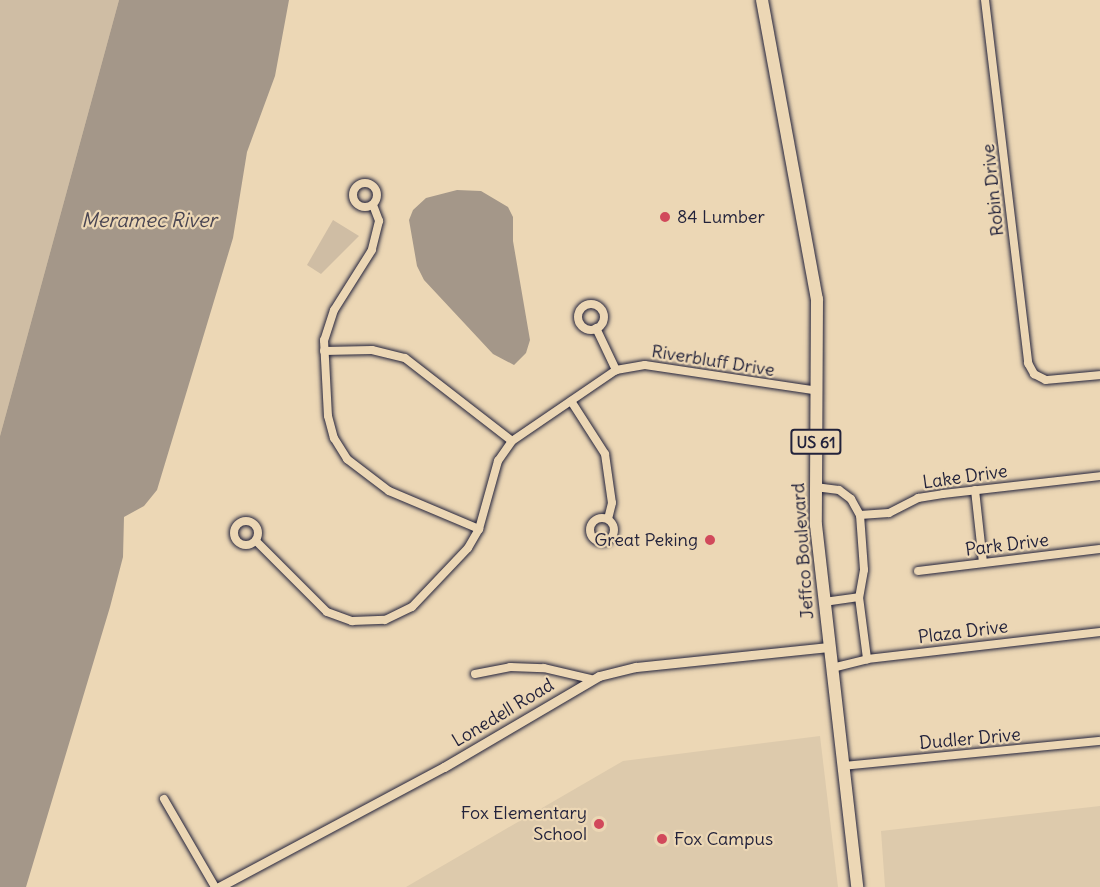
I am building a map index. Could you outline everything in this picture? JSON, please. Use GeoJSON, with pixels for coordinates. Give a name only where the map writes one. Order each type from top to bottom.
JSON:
{"type":"FeatureCollection","features":[{"type":"Feature","properties":{"kind":"main road","name":"Jeffco Boulevard"},"geometry":{"type":"LineString","coordinates":[[762,0],[815,289],[818,391],[815,487],[824,603],[857,887]]}},
{"type":"Feature","properties":{"kind":"main road"},"geometry":{"type":"LineString","coordinates":[[855,868],[867,887]]}},
{"type":"Feature","properties":{"kind":"street","name":"Robin Drive"},"geometry":{"type":"LineString","coordinates":[[985,0],[1028,363],[1034,374],[1050,381],[1100,375]]}},
{"type":"Feature","properties":{"kind":"street"},"geometry":{"type":"LineString","coordinates":[[373,204],[380,221],[374,243],[329,318],[324,351],[329,425],[347,459],[400,497],[479,529]]}},
{"type":"Feature","properties":{"kind":"street"},"geometry":{"type":"LineString","coordinates":[[596,328],[616,370]]}},
{"type":"Feature","properties":{"kind":"street"},"geometry":{"type":"LineString","coordinates":[[324,351],[372,350],[405,358],[512,441]]}},
{"type":"Feature","properties":{"kind":"street","name":"Riverbluff Drive"},"geometry":{"type":"LineString","coordinates":[[256,541],[327,612],[352,621],[376,622],[412,607],[468,548],[479,529],[498,461],[512,441],[616,370],[645,365],[818,391]]}},
{"type":"Feature","properties":{"kind":"street"},"geometry":{"type":"LineString","coordinates":[[571,401],[605,454],[612,502],[608,519]]}},
{"type":"Feature","properties":{"kind":"street","name":"Lake Drive"},"geometry":{"type":"LineString","coordinates":[[860,515],[889,513],[918,498],[1100,476]]}},
{"type":"Feature","properties":{"kind":"street"},"geometry":{"type":"LineString","coordinates":[[815,487],[832,487],[846,495],[860,515],[864,570],[859,597],[867,659]]}},
{"type":"Feature","properties":{"kind":"street"},"geometry":{"type":"LineString","coordinates":[[975,490],[983,562]]}},
{"type":"Feature","properties":{"kind":"street","name":"Park Drive"},"geometry":{"type":"LineString","coordinates":[[918,571],[1100,549]]}},
{"type":"Feature","properties":{"kind":"street"},"geometry":{"type":"LineString","coordinates":[[824,603],[859,597]]}},
{"type":"Feature","properties":{"kind":"street","name":"Plaza Drive"},"geometry":{"type":"LineString","coordinates":[[832,668],[867,659],[1100,632]]}},
{"type":"Feature","properties":{"kind":"street","name":"Lonedell Road"},"geometry":{"type":"LineString","coordinates":[[217,887],[444,767],[591,679],[627,669],[830,647]]}},
{"type":"Feature","properties":{"kind":"street"},"geometry":{"type":"LineString","coordinates":[[475,674],[510,667],[544,668],[591,679]]}},
{"type":"Feature","properties":{"kind":"street","name":"Dudler Drive"},"geometry":{"type":"LineString","coordinates":[[843,766],[1100,741]]}},
{"type":"Feature","properties":{"kind":"street"},"geometry":{"type":"LineString","coordinates":[[164,799],[217,887]]}},
{"type":"Feature","properties":{"kind":"shaded area"},"geometry":{"type":"Polygon","coordinates":[[[0,0],[119,0],[0,436],[0,0]]]}},
{"type":"Feature","properties":{"kind":"shaded area"},"geometry":{"type":"Polygon","coordinates":[[[333,220],[359,236],[321,274],[307,265],[333,220]]]}},
{"type":"Feature","properties":{"kind":"shaded area","name":"Fox Campus"},"geometry":{"type":"Polygon","coordinates":[[[820,736],[838,887],[406,887],[623,761],[820,736]]]}},
{"type":"Feature","properties":{"kind":"shaded area"},"geometry":{"type":"Polygon","coordinates":[[[1100,806],[1100,887],[885,887],[881,831],[1100,806]]]}},
{"type":"Feature","properties":{"kind":"water","name":"Meramec River"},"geometry":{"type":"Polygon","coordinates":[[[119,0],[289,0],[275,76],[247,152],[233,238],[157,490],[144,506],[124,517],[123,557],[110,607],[26,887],[0,887],[0,436],[119,0]]]}},
{"type":"Feature","properties":{"kind":"water"},"geometry":{"type":"Polygon","coordinates":[[[457,190],[481,191],[508,207],[513,217],[513,241],[530,340],[526,353],[514,365],[493,354],[424,280],[417,266],[409,220],[413,210],[426,198],[457,190]]]}},
{"type":"Feature","properties":{"kind":"place","name":"84 Lumber"},"geometry":{"type":"Point","coordinates":[665,217]}},
{"type":"Feature","properties":{"kind":"place","name":"Great Peking"},"geometry":{"type":"Point","coordinates":[710,540]}},
{"type":"Feature","properties":{"kind":"place","name":"Fox Elementary School"},"geometry":{"type":"Point","coordinates":[599,824]}},
{"type":"Feature","properties":{"kind":"place","name":"Fox Campus"},"geometry":{"type":"Point","coordinates":[662,839]}}]}
